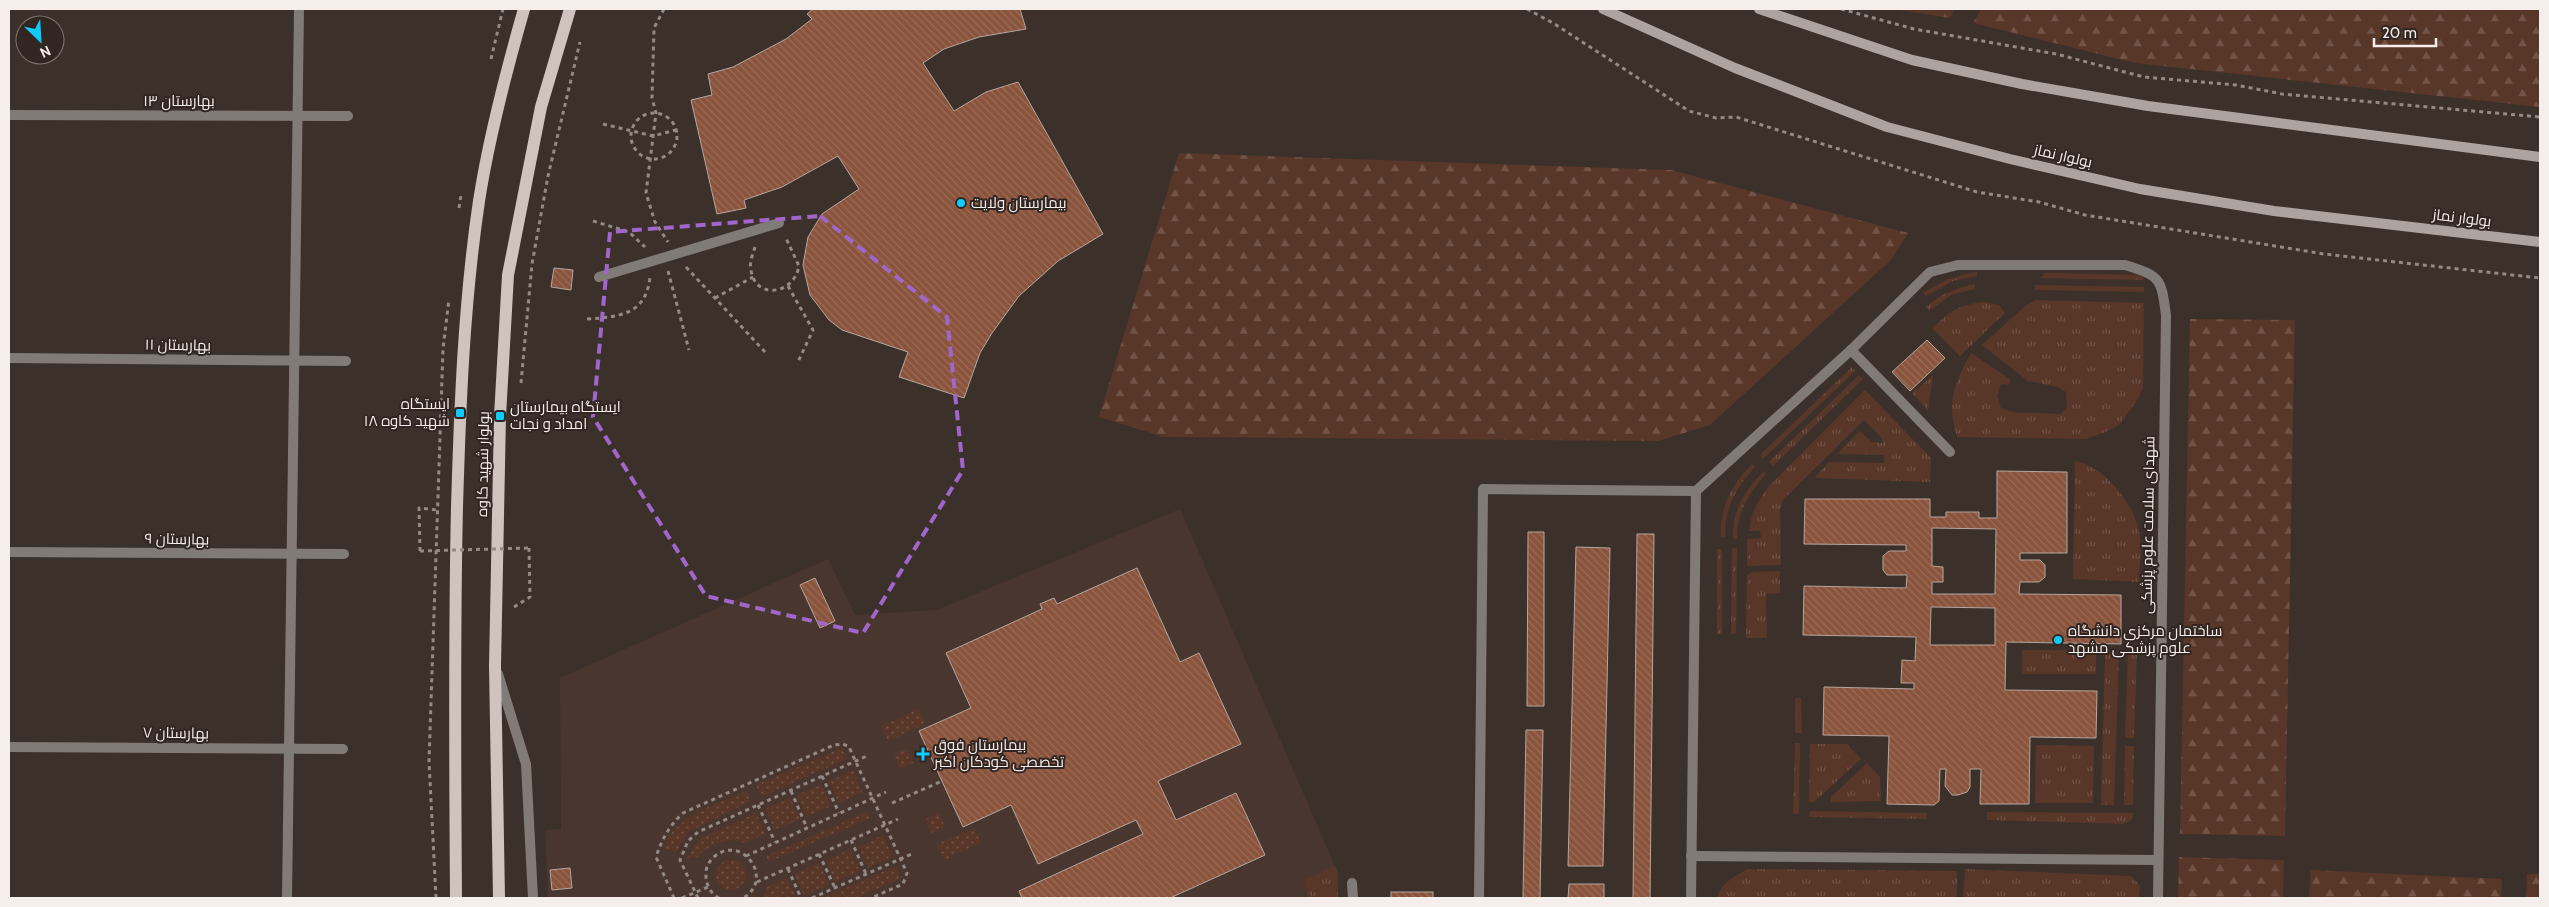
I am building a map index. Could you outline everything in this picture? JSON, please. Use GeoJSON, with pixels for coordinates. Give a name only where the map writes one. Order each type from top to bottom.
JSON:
{"type":"FeatureCollection","features":[{"type":"Feature","properties":{"kind":"main road","name":"بولوار شهید کاوه"},"geometry":{"type":"LineString","coordinates":[[456,898],[454,660],[460,413],[468,306],[479,200],[501,89],[524,9]]}},
{"type":"Feature","properties":{"kind":"main road","name":"بولوار شهید کاوه"},"geometry":{"type":"LineString","coordinates":[[500,898],[495,666],[500,416],[508,275],[541,107],[570,9]]}},
{"type":"Feature","properties":{"kind":"main road","name":"بولوار نماز"},"geometry":{"type":"LineString","coordinates":[[1603,9],[1736,68],[1887,127],[2010,159],[2140,189],[2265,209],[2540,242]]}},
{"type":"Feature","properties":{"kind":"main road"},"geometry":{"type":"LineString","coordinates":[[1759,9],[1912,60],[2022,84],[2148,106],[2540,157]]}},
{"type":"Feature","properties":{"kind":"street"},"geometry":{"type":"LineString","coordinates":[[287,898],[299,9]]}},
{"type":"Feature","properties":{"kind":"street","name":"بهارستان ۱۳"},"geometry":{"type":"LineString","coordinates":[[9,115],[348,116]]}},
{"type":"Feature","properties":{"kind":"street"},"geometry":{"type":"LineString","coordinates":[[599,277],[779,223]]}},
{"type":"Feature","properties":{"kind":"street","name":"شهدای سلامت علوم پزشکی"},"geometry":{"type":"LineString","coordinates":[[1696,491],[1851,350],[1930,272],[1958,265],[2125,265],[2152,273],[2162,287],[2166,315],[2158,898]]}},
{"type":"Feature","properties":{"kind":"street"},"geometry":{"type":"LineString","coordinates":[[1851,350],[1950,452]]}},
{"type":"Feature","properties":{"kind":"street","name":"بهارستان ۱۱"},"geometry":{"type":"LineString","coordinates":[[9,358],[346,361]]}},
{"type":"Feature","properties":{"kind":"street"},"geometry":{"type":"LineString","coordinates":[[1479,898],[1483,489],[1696,491],[1691,898]]}},
{"type":"Feature","properties":{"kind":"street","name":"بهارستان ۹"},"geometry":{"type":"LineString","coordinates":[[9,552],[344,554]]}},
{"type":"Feature","properties":{"kind":"street"},"geometry":{"type":"LineString","coordinates":[[495,666],[526,764],[533,898]]}},
{"type":"Feature","properties":{"kind":"street","name":"بهارستان ۷"},"geometry":{"type":"LineString","coordinates":[[9,747],[343,749]]}},
{"type":"Feature","properties":{"kind":"street"},"geometry":{"type":"LineString","coordinates":[[1691,856],[2158,860]]}},
{"type":"Feature","properties":{"kind":"street"},"geometry":{"type":"LineString","coordinates":[[1352,883],[1353,898]]}},
{"type":"Feature","properties":{"kind":"path"},"geometry":{"type":"LineString","coordinates":[[664,9],[654,28],[652,98],[656,113],[652,160],[646,193],[656,222],[689,273],[766,353]]}},
{"type":"Feature","properties":{"kind":"path"},"geometry":{"type":"LineString","coordinates":[[1527,9],[1553,23],[1689,111],[1716,118],[1736,117],[1977,192],[2039,202],[2085,215],[2324,254],[2540,278]]}},
{"type":"Feature","properties":{"kind":"path"},"geometry":{"type":"LineString","coordinates":[[1841,9],[1914,30],[2056,54],[2144,77],[2236,85],[2282,94],[2540,117]]}},
{"type":"Feature","properties":{"kind":"path"},"geometry":{"type":"LineString","coordinates":[[520,389],[532,264],[548,176],[581,38]]}},
{"type":"Feature","properties":{"kind":"path"},"geometry":{"type":"LineString","coordinates":[[656,113],[671,120],[676,130],[677,143],[673,150],[667,156],[652,160],[637,153],[630,138],[631,130],[640,117],[656,113]]}},
{"type":"Feature","properties":{"kind":"path"},"geometry":{"type":"LineString","coordinates":[[603,124],[653,136],[676,130]]}},
{"type":"Feature","properties":{"kind":"path"},"geometry":{"type":"LineString","coordinates":[[760,229],[751,261],[753,277],[758,284],[772,290],[788,286],[797,274],[799,266],[779,223]]}},
{"type":"Feature","properties":{"kind":"path"},"geometry":{"type":"LineString","coordinates":[[665,258],[689,350]]}},
{"type":"Feature","properties":{"kind":"path"},"geometry":{"type":"LineString","coordinates":[[715,298],[753,277]]}},
{"type":"Feature","properties":{"kind":"path"},"geometry":{"type":"LineString","coordinates":[[788,286],[813,330],[796,364]]}},
{"type":"Feature","properties":{"kind":"path"},"geometry":{"type":"LineString","coordinates":[[438,510],[419,508],[420,551],[529,548],[530,597],[514,607]]}},
{"type":"Feature","properties":{"kind":"path"},"geometry":{"type":"LineString","coordinates":[[514,540],[514,550]]}},
{"type":"Feature","properties":{"kind":"path"},"geometry":{"type":"LineString","coordinates":[[514,597],[514,616]]}},
{"type":"Feature","properties":{"kind":"path"},"geometry":{"type":"LineString","coordinates":[[674,898],[656,857],[663,838],[672,823],[683,813],[834,745],[843,744],[848,747],[874,798],[907,873],[903,884],[870,898]]}},
{"type":"Feature","properties":{"kind":"path"},"geometry":{"type":"LineString","coordinates":[[698,898],[680,860],[688,840],[698,832],[869,755]]}},
{"type":"Feature","properties":{"kind":"path"},"geometry":{"type":"LineString","coordinates":[[822,776],[839,813]]}},
{"type":"Feature","properties":{"kind":"path"},"geometry":{"type":"LineString","coordinates":[[892,803],[942,781]]}},
{"type":"Feature","properties":{"kind":"path"},"geometry":{"type":"LineString","coordinates":[[791,791],[807,828]]}},
{"type":"Feature","properties":{"kind":"path"},"geometry":{"type":"LineString","coordinates":[[746,856],[886,792]]}},
{"type":"Feature","properties":{"kind":"path"},"geometry":{"type":"LineString","coordinates":[[758,805],[775,842]]}},
{"type":"Feature","properties":{"kind":"path"},"geometry":{"type":"LineString","coordinates":[[743,898],[753,889],[757,882],[898,819]]}},
{"type":"Feature","properties":{"kind":"path"},"geometry":{"type":"LineString","coordinates":[[851,840],[866,874]]}},
{"type":"Feature","properties":{"kind":"path"},"geometry":{"type":"LineString","coordinates":[[719,898],[708,887],[705,874],[712,859],[726,850],[735,850],[746,856],[754,864],[757,882]]}},
{"type":"Feature","properties":{"kind":"path"},"geometry":{"type":"LineString","coordinates":[[812,898],[914,853]]}},
{"type":"Feature","properties":{"kind":"path"},"geometry":{"type":"LineString","coordinates":[[820,854],[834,888]]}},
{"type":"Feature","properties":{"kind":"path"},"geometry":{"type":"LineString","coordinates":[[788,868],[801,898]]}},
{"type":"Feature","properties":{"kind":"path"},"geometry":{"type":"LineString","coordinates":[[682,898],[708,887]]}},
{"type":"Feature","properties":{"kind":"highlighted area"},"geometry":{"type":"Polygon","coordinates":[[[820,216],[947,317],[963,470],[863,633],[706,596],[593,417],[610,232],[820,216]]]}},
{"type":"Feature","properties":{"kind":"shaded area","name":"بیمارستان فوق تخصصی کودکان اکبر"},"geometry":{"type":"Polygon","coordinates":[[[1180,509],[1338,873],[1338,898],[548,898],[545,830],[561,829],[560,678],[828,559],[855,615],[937,610],[1180,509]]]}},
{"type":"Feature","properties":{"kind":"green space"},"geometry":{"type":"Polygon","coordinates":[[[1893,9],[1954,9],[1950,18],[1893,9]]]}},
{"type":"Feature","properties":{"kind":"green space"},"geometry":{"type":"Polygon","coordinates":[[[1981,9],[2540,9],[2540,107],[2135,63],[1973,23],[1981,9]]]}},
{"type":"Feature","properties":{"kind":"green space"},"geometry":{"type":"Polygon","coordinates":[[[1179,153],[1671,170],[1908,233],[1891,260],[1710,425],[1658,441],[1164,437],[1099,417],[1179,153]]]}},
{"type":"Feature","properties":{"kind":"green space"},"geometry":{"type":"Polygon","coordinates":[[[1977,271],[1977,276],[1953,281],[1926,296],[1923,293],[1948,279],[1977,271]]]}},
{"type":"Feature","properties":{"kind":"green space"},"geometry":{"type":"Polygon","coordinates":[[[2045,273],[2144,275],[2143,280],[2041,278],[2045,273]]]}},
{"type":"Feature","properties":{"kind":"green space"},"geometry":{"type":"Polygon","coordinates":[[[1975,284],[1975,289],[1951,295],[1929,311],[1926,307],[1937,298],[1949,292],[1975,284]]]}},
{"type":"Feature","properties":{"kind":"green space"},"geometry":{"type":"Polygon","coordinates":[[[2035,285],[2144,287],[2144,292],[2035,290],[2035,285]]]}},
{"type":"Feature","properties":{"kind":"green space"},"geometry":{"type":"Polygon","coordinates":[[[2035,300],[2144,303],[2143,388],[2138,399],[2120,424],[2106,432],[2085,439],[1957,437],[1952,403],[1956,384],[1971,353],[2010,379],[2009,385],[2001,384],[1997,395],[2001,408],[2012,412],[2061,414],[2067,407],[2066,392],[2058,387],[2028,381],[1982,345],[2024,307],[2035,300]]]}},
{"type":"Feature","properties":{"kind":"green space"},"geometry":{"type":"Polygon","coordinates":[[[1984,302],[1999,305],[2005,313],[1960,356],[1932,328],[1955,310],[1984,302]]]}},
{"type":"Feature","properties":{"kind":"green space"},"geometry":{"type":"Polygon","coordinates":[[[2190,319],[2295,320],[2285,836],[2180,834],[2190,319]]]}},
{"type":"Feature","properties":{"kind":"green space"},"geometry":{"type":"Polygon","coordinates":[[[1852,367],[1855,371],[1763,459],[1760,455],[1852,367]]]}},
{"type":"Feature","properties":{"kind":"green space"},"geometry":{"type":"Polygon","coordinates":[[[1859,375],[1863,379],[1773,466],[1769,462],[1859,375]]]}},
{"type":"Feature","properties":{"kind":"green space"},"geometry":{"type":"Polygon","coordinates":[[[1933,375],[1928,411],[1912,393],[1933,375]]]}},
{"type":"Feature","properties":{"kind":"green space"},"geometry":{"type":"Polygon","coordinates":[[[1865,390],[1931,458],[1930,482],[1814,478],[1829,462],[1884,463],[1884,455],[1837,454],[1860,431],[1872,442],[1882,443],[1882,438],[1864,420],[1782,501],[1780,509],[1781,565],[1747,566],[1747,539],[1761,538],[1760,531],[1750,531],[1751,519],[1755,508],[1768,487],[1865,390]]]}},
{"type":"Feature","properties":{"kind":"green space"},"geometry":{"type":"Polygon","coordinates":[[[2075,461],[2098,471],[2108,479],[2133,512],[2141,542],[2139,582],[2073,579],[2075,461]]]}},
{"type":"Feature","properties":{"kind":"green space"},"geometry":{"type":"Polygon","coordinates":[[[1752,464],[1755,467],[1732,499],[1725,527],[1725,537],[1721,537],[1722,516],[1728,497],[1738,480],[1752,464]]]}},
{"type":"Feature","properties":{"kind":"green space"},"geometry":{"type":"Polygon","coordinates":[[[1764,471],[1766,474],[1754,488],[1745,503],[1739,519],[1737,538],[1733,539],[1737,510],[1745,494],[1764,471]]]}},
{"type":"Feature","properties":{"kind":"green space"},"geometry":{"type":"Polygon","coordinates":[[[1732,548],[1737,548],[1736,634],[1731,634],[1732,548]]]}},
{"type":"Feature","properties":{"kind":"green space"},"geometry":{"type":"Polygon","coordinates":[[[1717,549],[1722,549],[1722,634],[1717,634],[1717,549]]]}},
{"type":"Feature","properties":{"kind":"green space"},"geometry":{"type":"Polygon","coordinates":[[[1780,571],[1780,593],[1766,594],[1767,638],[1746,638],[1747,575],[1752,572],[1780,571]]]}},
{"type":"Feature","properties":{"kind":"green space"},"geometry":{"type":"Polygon","coordinates":[[[2022,650],[2096,650],[2096,674],[2022,674],[2022,650]]]}},
{"type":"Feature","properties":{"kind":"green space"},"geometry":{"type":"Polygon","coordinates":[[[2128,651],[2137,651],[2134,738],[2125,738],[2128,651]]]}},
{"type":"Feature","properties":{"kind":"green space"},"geometry":{"type":"Polygon","coordinates":[[[2105,652],[2119,653],[2114,805],[2101,805],[2105,652]]]}},
{"type":"Feature","properties":{"kind":"green space"},"geometry":{"type":"Polygon","coordinates":[[[1795,698],[1801,698],[1802,733],[1795,733],[1795,698]]]}},
{"type":"Feature","properties":{"kind":"green space"},"geometry":{"type":"Polygon","coordinates":[[[919,709],[925,724],[888,741],[881,726],[919,709]]]}},
{"type":"Feature","properties":{"kind":"green space"},"geometry":{"type":"Polygon","coordinates":[[[1795,743],[1800,743],[1799,814],[1793,814],[1795,743]]]}},
{"type":"Feature","properties":{"kind":"green space"},"geometry":{"type":"Polygon","coordinates":[[[1810,744],[1847,744],[1861,759],[1814,802],[1809,802],[1810,744]]]}},
{"type":"Feature","properties":{"kind":"green space"},"geometry":{"type":"Polygon","coordinates":[[[2036,745],[2094,746],[2093,803],[2035,803],[2036,745]]]}},
{"type":"Feature","properties":{"kind":"green space"},"geometry":{"type":"Polygon","coordinates":[[[2125,746],[2134,746],[2133,805],[2124,805],[2125,746]]]}},
{"type":"Feature","properties":{"kind":"green space"},"geometry":{"type":"Polygon","coordinates":[[[842,748],[847,759],[761,797],[756,785],[842,748]]]}},
{"type":"Feature","properties":{"kind":"green space"},"geometry":{"type":"Polygon","coordinates":[[[908,749],[913,763],[900,769],[894,755],[908,749]]]}},
{"type":"Feature","properties":{"kind":"green space"},"geometry":{"type":"Polygon","coordinates":[[[1867,763],[1880,777],[1881,801],[1831,802],[1831,797],[1867,763]]]}},
{"type":"Feature","properties":{"kind":"green space"},"geometry":{"type":"Polygon","coordinates":[[[853,770],[863,792],[839,803],[829,781],[853,770]]]}},
{"type":"Feature","properties":{"kind":"green space"},"geometry":{"type":"Polygon","coordinates":[[[821,784],[831,806],[806,817],[797,795],[821,784]]]}},
{"type":"Feature","properties":{"kind":"green space"},"geometry":{"type":"Polygon","coordinates":[[[747,791],[751,801],[688,832],[676,852],[663,848],[669,836],[687,819],[710,806],[747,791]]]}},
{"type":"Feature","properties":{"kind":"green space"},"geometry":{"type":"Polygon","coordinates":[[[790,798],[800,819],[775,830],[765,809],[790,798]]]}},
{"type":"Feature","properties":{"kind":"green space"},"geometry":{"type":"Polygon","coordinates":[[[1810,811],[1927,813],[1927,819],[1809,817],[1810,811]]]}},
{"type":"Feature","properties":{"kind":"green space"},"geometry":{"type":"Polygon","coordinates":[[[867,812],[870,818],[769,862],[766,856],[867,812]]]}},
{"type":"Feature","properties":{"kind":"green space"},"geometry":{"type":"Polygon","coordinates":[[[1987,812],[2133,813],[2133,818],[2122,824],[1987,820],[1987,812]]]}},
{"type":"Feature","properties":{"kind":"green space"},"geometry":{"type":"Polygon","coordinates":[[[756,813],[765,834],[745,843],[732,840],[716,843],[702,852],[699,857],[687,858],[700,839],[756,813]]]}},
{"type":"Feature","properties":{"kind":"green space"},"geometry":{"type":"Polygon","coordinates":[[[939,813],[945,827],[931,833],[925,819],[939,813]]]}},
{"type":"Feature","properties":{"kind":"green space"},"geometry":{"type":"Polygon","coordinates":[[[974,828],[981,843],[944,860],[937,844],[974,828]]]}},
{"type":"Feature","properties":{"kind":"green space"},"geometry":{"type":"Polygon","coordinates":[[[883,835],[892,857],[868,868],[858,847],[883,835]]]}},
{"type":"Feature","properties":{"kind":"green space"},"geometry":{"type":"Polygon","coordinates":[[[850,849],[860,871],[835,882],[826,861],[850,849]]]}},
{"type":"Feature","properties":{"kind":"green space"},"geometry":{"type":"Polygon","coordinates":[[[2179,857],[2284,860],[2283,898],[2178,898],[2179,857]]]}},
{"type":"Feature","properties":{"kind":"green space"},"geometry":{"type":"Polygon","coordinates":[[[731,860],[737,861],[745,869],[745,881],[737,889],[731,890],[725,889],[717,881],[716,875],[717,869],[725,861],[731,860]]]}},
{"type":"Feature","properties":{"kind":"green space"},"geometry":{"type":"Polygon","coordinates":[[[819,863],[829,885],[804,896],[795,874],[819,863]]]}},
{"type":"Feature","properties":{"kind":"green space"},"geometry":{"type":"Polygon","coordinates":[[[896,866],[901,878],[856,898],[823,898],[896,866]]]}},
{"type":"Feature","properties":{"kind":"green space"},"geometry":{"type":"Polygon","coordinates":[[[1335,866],[1338,873],[1338,898],[1310,898],[1303,881],[1335,866]]]}},
{"type":"Feature","properties":{"kind":"green space"},"geometry":{"type":"Polygon","coordinates":[[[1747,869],[1957,871],[1957,898],[1717,898],[1725,884],[1747,869]]]}},
{"type":"Feature","properties":{"kind":"green space"},"geometry":{"type":"Polygon","coordinates":[[[1965,869],[2131,876],[2140,886],[2139,898],[1963,898],[1965,869]]]}},
{"type":"Feature","properties":{"kind":"green space"},"geometry":{"type":"Polygon","coordinates":[[[2311,870],[2502,879],[2501,898],[2309,898],[2311,870]]]}},
{"type":"Feature","properties":{"kind":"green space"},"geometry":{"type":"Polygon","coordinates":[[[2527,874],[2540,874],[2540,898],[2526,898],[2527,874]]]}},
{"type":"Feature","properties":{"kind":"green space"},"geometry":{"type":"Polygon","coordinates":[[[787,878],[796,898],[763,898],[768,886],[787,878]]]}},
{"type":"Feature","properties":{"kind":"building","name":"بیمارستان ولایت"},"geometry":{"type":"Polygon","coordinates":[[[813,9],[1020,9],[1026,29],[979,37],[944,49],[923,63],[954,111],[986,92],[1018,82],[1103,234],[1058,261],[1019,296],[980,353],[964,398],[899,377],[908,352],[842,330],[829,320],[810,295],[803,265],[808,237],[822,214],[859,189],[838,156],[782,187],[744,200],[746,208],[717,214],[691,100],[712,95],[708,74],[733,67],[786,39],[812,19],[807,14],[813,9]]]}},
{"type":"Feature","properties":{"kind":"building"},"geometry":{"type":"Polygon","coordinates":[[[554,268],[573,270],[571,290],[551,287],[554,268]]]}},
{"type":"Feature","properties":{"kind":"building"},"geometry":{"type":"Polygon","coordinates":[[[1927,340],[1945,358],[1910,391],[1892,372],[1927,340]]]}},
{"type":"Feature","properties":{"kind":"building","name":"ساختمان مرکزی دانشگاه علوم پزشکی مشهد"},"geometry":{"type":"Polygon","coordinates":[[[1997,471],[2067,472],[2067,553],[2020,553],[2020,560],[2040,560],[2045,565],[2045,577],[2039,582],[2020,582],[2019,594],[2121,595],[2121,644],[2006,642],[2005,690],[2097,691],[2096,738],[2030,737],[2029,804],[1980,804],[1981,769],[1970,769],[1970,787],[1967,792],[1952,795],[1945,786],[1946,769],[1940,769],[1939,801],[1934,805],[1887,804],[1889,736],[1823,735],[1824,687],[1914,689],[1914,683],[1901,683],[1902,660],[1915,661],[1916,637],[1803,635],[1804,586],[1906,588],[1907,575],[1887,575],[1883,570],[1883,556],[1889,551],[1906,551],[1906,545],[1804,544],[1805,499],[1930,499],[1930,517],[1946,517],[1946,512],[1979,512],[1979,518],[1997,518],[1997,471]],[[1932,528],[1932,566],[1943,567],[1943,582],[1932,582],[1932,594],[1995,594],[1996,529],[1932,528]],[[1931,607],[1930,645],[1995,645],[1995,608],[1931,607]]]}},
{"type":"Feature","properties":{"kind":"building"},"geometry":{"type":"Polygon","coordinates":[[[1528,532],[1544,532],[1544,706],[1527,706],[1528,532]]]}},
{"type":"Feature","properties":{"kind":"building"},"geometry":{"type":"Polygon","coordinates":[[[1637,534],[1654,534],[1650,898],[1633,898],[1637,534]]]}},
{"type":"Feature","properties":{"kind":"building"},"geometry":{"type":"Polygon","coordinates":[[[1576,547],[1610,548],[1603,866],[1568,866],[1576,547]]]}},
{"type":"Feature","properties":{"kind":"building"},"geometry":{"type":"Polygon","coordinates":[[[1137,568],[1180,662],[1199,653],[1241,744],[1158,781],[1176,820],[1236,793],[1265,855],[1170,898],[1022,898],[1019,891],[1143,834],[1136,820],[1038,864],[1011,805],[963,827],[919,731],[971,708],[946,653],[1042,609],[1040,604],[1054,598],[1057,604],[1137,568]]]}},
{"type":"Feature","properties":{"kind":"building"},"geometry":{"type":"Polygon","coordinates":[[[815,578],[835,621],[820,628],[800,585],[815,578]]]}},
{"type":"Feature","properties":{"kind":"building"},"geometry":{"type":"Polygon","coordinates":[[[1526,730],[1543,730],[1540,898],[1523,898],[1526,730]]]}},
{"type":"Feature","properties":{"kind":"building"},"geometry":{"type":"Polygon","coordinates":[[[570,868],[572,888],[552,890],[550,870],[570,868]]]}},
{"type":"Feature","properties":{"kind":"building"},"geometry":{"type":"Polygon","coordinates":[[[1569,884],[1604,884],[1604,898],[1568,898],[1569,884]]]}},
{"type":"Feature","properties":{"kind":"building"},"geometry":{"type":"Polygon","coordinates":[[[1391,892],[1433,892],[1433,898],[1391,898],[1391,892]]]}},
{"type":"Feature","properties":{"kind":"place","name":"بیمارستان ولایت"},"geometry":{"type":"Point","coordinates":[961,203]}},
{"type":"Feature","properties":{"kind":"place","name":"ایستگاه شهید کاوه ۱۸"},"geometry":{"type":"Point","coordinates":[460,413]}},
{"type":"Feature","properties":{"kind":"place","name":"ایستگاه بیمارستان امداد و نجات"},"geometry":{"type":"Point","coordinates":[500,416]}},
{"type":"Feature","properties":{"kind":"place","name":"ساختمان مرکزی دانشگاه علوم پزشکی مشهد"},"geometry":{"type":"Point","coordinates":[2058,640]}},
{"type":"Feature","properties":{"kind":"place","name":"بیمارستان فوق تخصصی کودکان اکبر"},"geometry":{"type":"Point","coordinates":[923,754]}}]}
